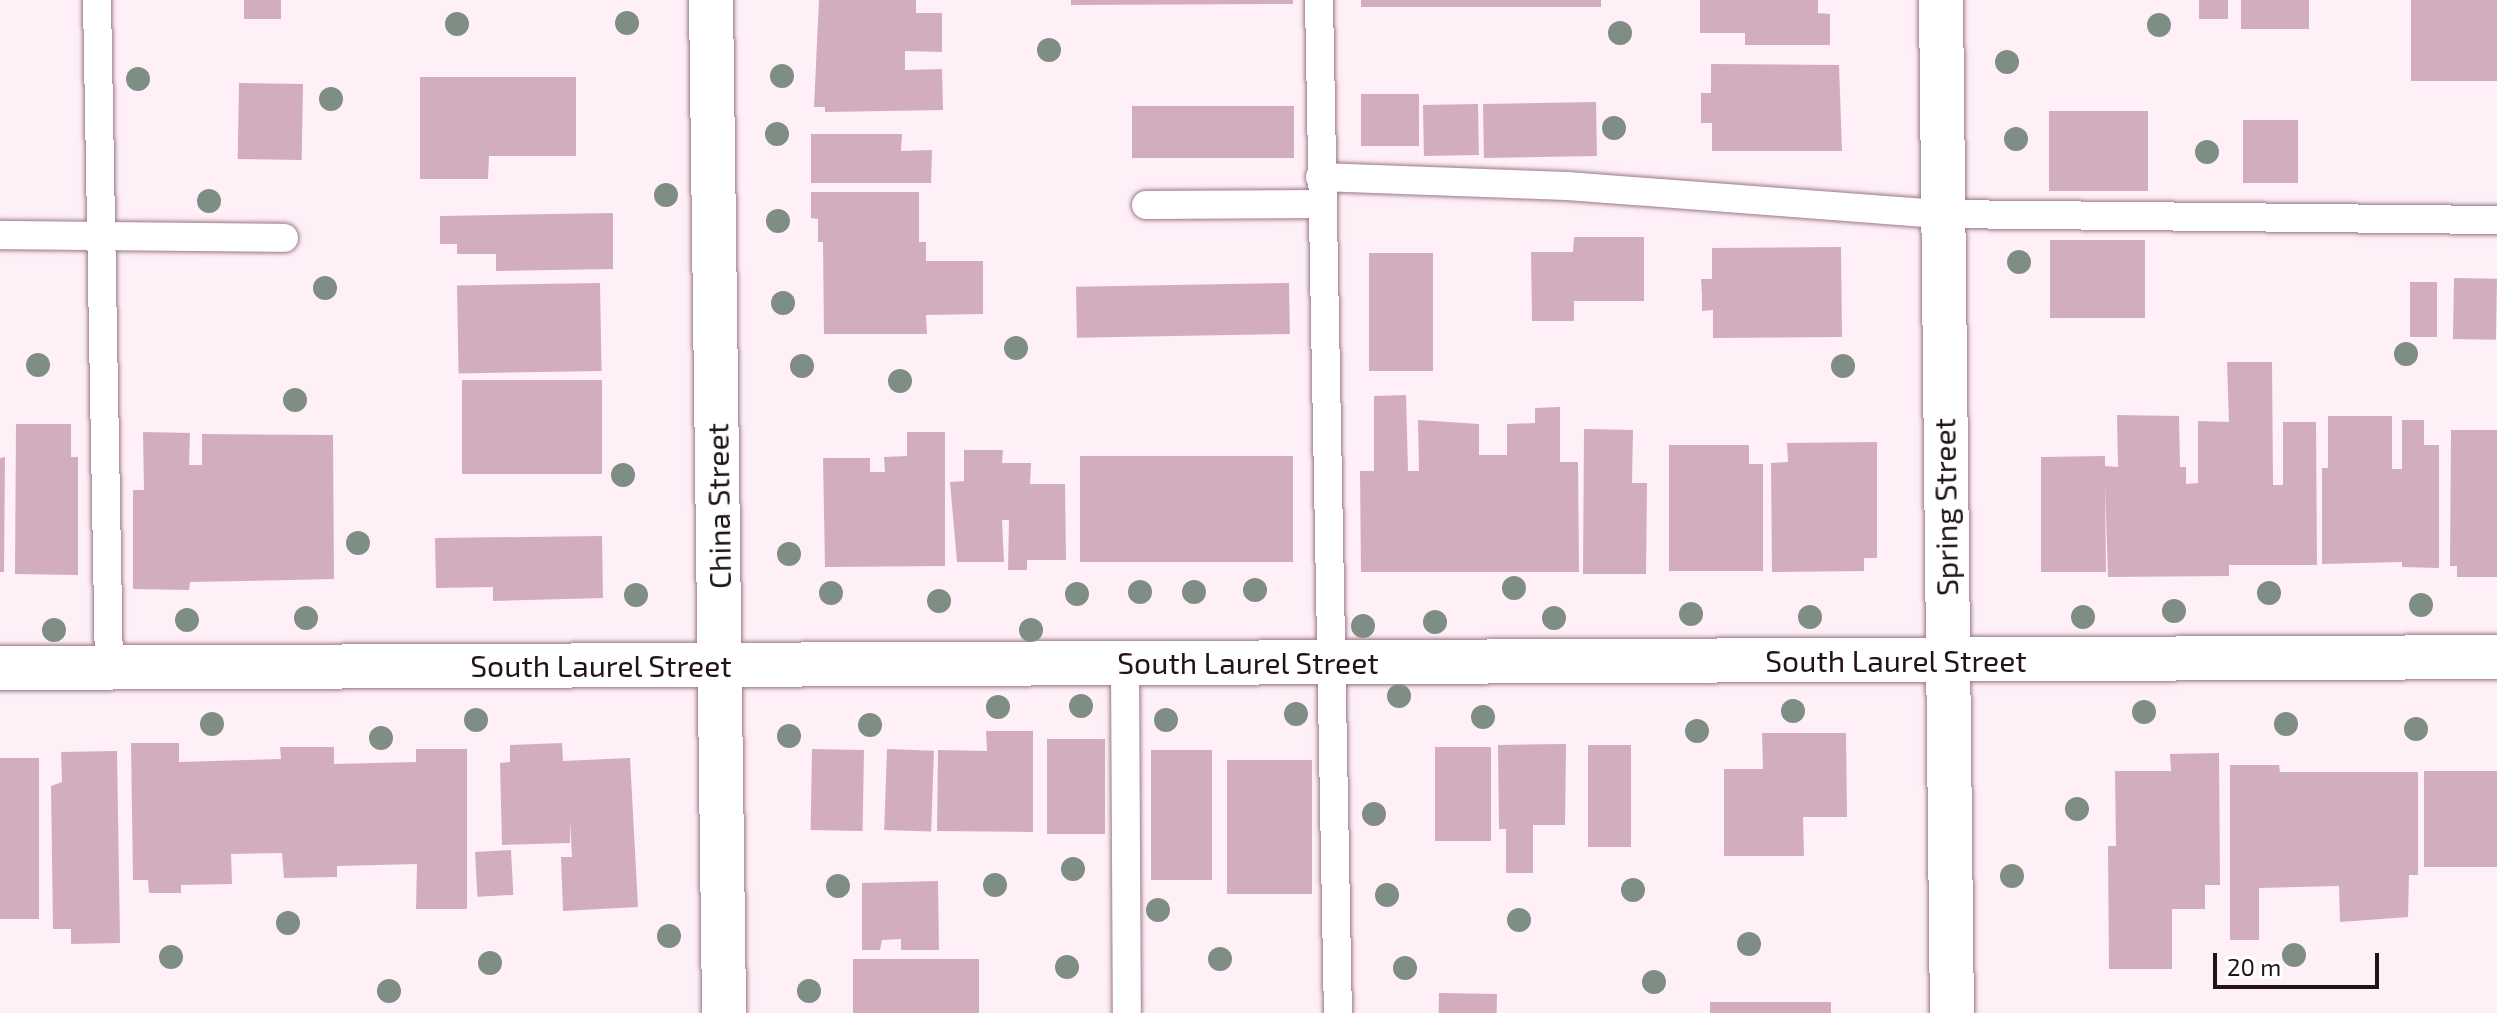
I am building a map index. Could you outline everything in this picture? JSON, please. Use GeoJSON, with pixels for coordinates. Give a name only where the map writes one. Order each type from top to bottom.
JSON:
{"type":"FeatureCollection","features":[{"type":"Feature","properties":{"kind":"street","name":"China Street"},"geometry":{"type":"LineString","coordinates":[[711,0],[724,1013]]}},
{"type":"Feature","properties":{"kind":"street","name":"Spring Street"},"geometry":{"type":"LineString","coordinates":[[1941,0],[1952,1013]]}},
{"type":"Feature","properties":{"kind":"street","name":"South Laurel Street"},"geometry":{"type":"LineString","coordinates":[[0,668],[2497,657]]}},
{"type":"Feature","properties":{"kind":"lane"},"geometry":{"type":"LineString","coordinates":[[97,0],[109,667]]}},
{"type":"Feature","properties":{"kind":"lane"},"geometry":{"type":"LineString","coordinates":[[1319,0],[1320,190],[1338,1013]]}},
{"type":"Feature","properties":{"kind":"lane"},"geometry":{"type":"LineString","coordinates":[[1146,205],[1320,190],[1567,186],[1942,214],[2497,220]]}},
{"type":"Feature","properties":{"kind":"lane"},"geometry":{"type":"LineString","coordinates":[[0,235],[284,238]]}},
{"type":"Feature","properties":{"kind":"lane"},"geometry":{"type":"LineString","coordinates":[[1125,663],[1127,1013]]}},
{"type":"Feature","properties":{"kind":"building"},"geometry":{"type":"Polygon","coordinates":[[[244,0],[281,0],[281,19],[244,19],[244,0]]]}},
{"type":"Feature","properties":{"kind":"building"},"geometry":{"type":"Polygon","coordinates":[[[819,0],[916,0],[916,13],[942,13],[942,52],[905,51],[905,70],[942,69],[943,110],[825,112],[825,107],[814,107],[819,0]]]}},
{"type":"Feature","properties":{"kind":"building"},"geometry":{"type":"Polygon","coordinates":[[[1071,0],[1293,0],[1293,4],[1071,5],[1071,0]]]}},
{"type":"Feature","properties":{"kind":"building"},"geometry":{"type":"Polygon","coordinates":[[[1361,0],[1601,0],[1601,7],[1361,7],[1361,0]]]}},
{"type":"Feature","properties":{"kind":"building"},"geometry":{"type":"Polygon","coordinates":[[[1700,0],[1818,0],[1818,13],[1830,14],[1830,45],[1745,45],[1745,33],[1700,33],[1700,0]]]}},
{"type":"Feature","properties":{"kind":"building"},"geometry":{"type":"Polygon","coordinates":[[[2199,0],[2228,0],[2228,19],[2199,19],[2199,0]]]}},
{"type":"Feature","properties":{"kind":"building"},"geometry":{"type":"Polygon","coordinates":[[[2241,0],[2309,0],[2309,29],[2241,29],[2241,0]]]}},
{"type":"Feature","properties":{"kind":"building"},"geometry":{"type":"Polygon","coordinates":[[[2411,0],[2497,0],[2497,81],[2411,81],[2411,0]]]}},
{"type":"Feature","properties":{"kind":"building"},"geometry":{"type":"Polygon","coordinates":[[[1711,64],[1839,65],[1842,151],[1712,151],[1712,123],[1701,123],[1701,93],[1711,93],[1711,64]]]}},
{"type":"Feature","properties":{"kind":"building"},"geometry":{"type":"Polygon","coordinates":[[[420,77],[576,77],[576,156],[489,156],[488,179],[420,179],[420,77]]]}},
{"type":"Feature","properties":{"kind":"building"},"geometry":{"type":"Polygon","coordinates":[[[239,83],[303,84],[302,160],[238,159],[239,83]]]}},
{"type":"Feature","properties":{"kind":"building"},"geometry":{"type":"Polygon","coordinates":[[[1361,94],[1419,94],[1419,146],[1361,146],[1361,94]]]}},
{"type":"Feature","properties":{"kind":"building"},"geometry":{"type":"Polygon","coordinates":[[[1596,102],[1597,156],[1484,158],[1483,104],[1596,102]]]}},
{"type":"Feature","properties":{"kind":"building"},"geometry":{"type":"Polygon","coordinates":[[[1478,104],[1479,155],[1424,156],[1423,105],[1478,104]]]}},
{"type":"Feature","properties":{"kind":"building"},"geometry":{"type":"Polygon","coordinates":[[[1132,106],[1294,106],[1294,158],[1132,158],[1132,106]]]}},
{"type":"Feature","properties":{"kind":"building"},"geometry":{"type":"Polygon","coordinates":[[[2049,111],[2148,111],[2148,191],[2049,191],[2049,111]]]}},
{"type":"Feature","properties":{"kind":"building"},"geometry":{"type":"Polygon","coordinates":[[[2243,120],[2298,120],[2298,183],[2243,183],[2243,120]]]}},
{"type":"Feature","properties":{"kind":"building"},"geometry":{"type":"Polygon","coordinates":[[[811,134],[902,134],[901,151],[932,150],[931,183],[811,183],[811,134]]]}},
{"type":"Feature","properties":{"kind":"building"},"geometry":{"type":"Polygon","coordinates":[[[811,192],[919,192],[919,242],[926,242],[926,261],[983,261],[983,314],[926,315],[927,334],[824,334],[823,242],[818,242],[818,219],[811,218],[811,192]]]}},
{"type":"Feature","properties":{"kind":"building"},"geometry":{"type":"Polygon","coordinates":[[[613,213],[613,269],[496,271],[496,254],[457,254],[457,244],[440,244],[440,216],[613,213]]]}},
{"type":"Feature","properties":{"kind":"building"},"geometry":{"type":"Polygon","coordinates":[[[1574,237],[1644,237],[1644,301],[1574,301],[1574,321],[1532,321],[1531,252],[1573,252],[1574,237]]]}},
{"type":"Feature","properties":{"kind":"building"},"geometry":{"type":"Polygon","coordinates":[[[2050,240],[2145,240],[2145,318],[2050,318],[2050,240]]]}},
{"type":"Feature","properties":{"kind":"building"},"geometry":{"type":"Polygon","coordinates":[[[1841,247],[1842,337],[1713,338],[1713,310],[1702,311],[1701,279],[1712,279],[1712,248],[1841,247]]]}},
{"type":"Feature","properties":{"kind":"building"},"geometry":{"type":"Polygon","coordinates":[[[1369,253],[1433,253],[1433,371],[1369,371],[1369,253]]]}},
{"type":"Feature","properties":{"kind":"building"},"geometry":{"type":"Polygon","coordinates":[[[2454,278],[2497,279],[2496,340],[2453,339],[2454,278]]]}},
{"type":"Feature","properties":{"kind":"building"},"geometry":{"type":"Polygon","coordinates":[[[2410,282],[2437,282],[2437,337],[2410,337],[2410,282]]]}},
{"type":"Feature","properties":{"kind":"building"},"geometry":{"type":"Polygon","coordinates":[[[600,283],[602,371],[459,373],[457,285],[600,283]]]}},
{"type":"Feature","properties":{"kind":"building"},"geometry":{"type":"Polygon","coordinates":[[[1289,283],[1290,334],[1077,338],[1076,287],[1289,283]]]}},
{"type":"Feature","properties":{"kind":"building"},"geometry":{"type":"Polygon","coordinates":[[[2227,362],[2272,362],[2273,485],[2283,485],[2283,422],[2316,422],[2317,565],[2229,565],[2229,576],[2108,577],[2105,482],[2106,572],[2041,572],[2041,457],[2105,456],[2105,466],[2118,467],[2117,415],[2179,416],[2180,467],[2186,467],[2186,484],[2198,483],[2198,421],[2229,422],[2227,362]]]}},
{"type":"Feature","properties":{"kind":"building"},"geometry":{"type":"Polygon","coordinates":[[[462,380],[602,380],[602,474],[462,474],[462,380]]]}},
{"type":"Feature","properties":{"kind":"building"},"geometry":{"type":"Polygon","coordinates":[[[1406,395],[1408,471],[1419,471],[1418,420],[1479,424],[1479,455],[1507,455],[1507,424],[1535,423],[1535,408],[1560,407],[1560,462],[1578,462],[1579,572],[1361,572],[1360,471],[1374,471],[1374,396],[1406,395]]]}},
{"type":"Feature","properties":{"kind":"building"},"geometry":{"type":"Polygon","coordinates":[[[2328,416],[2392,416],[2392,469],[2402,469],[2402,420],[2424,420],[2424,445],[2439,445],[2439,568],[2402,567],[2402,562],[2322,564],[2322,468],[2328,468],[2328,416]]]}},
{"type":"Feature","properties":{"kind":"building"},"geometry":{"type":"Polygon","coordinates":[[[16,424],[71,424],[71,457],[78,457],[78,575],[15,574],[16,424]]]}},
{"type":"Feature","properties":{"kind":"building"},"geometry":{"type":"Polygon","coordinates":[[[1584,429],[1633,430],[1632,483],[1647,483],[1646,574],[1583,574],[1584,429]]]}},
{"type":"Feature","properties":{"kind":"building"},"geometry":{"type":"Polygon","coordinates":[[[2451,430],[2497,430],[2497,577],[2457,577],[2457,566],[2450,566],[2451,430]]]}},
{"type":"Feature","properties":{"kind":"building"},"geometry":{"type":"Polygon","coordinates":[[[143,432],[190,433],[189,465],[202,465],[202,434],[333,435],[334,579],[190,582],[189,590],[133,589],[133,490],[144,490],[143,432]]]}},
{"type":"Feature","properties":{"kind":"building"},"geometry":{"type":"Polygon","coordinates":[[[907,432],[945,432],[945,566],[825,567],[823,458],[870,458],[870,472],[885,472],[884,457],[907,456],[907,432]]]}},
{"type":"Feature","properties":{"kind":"building"},"geometry":{"type":"Polygon","coordinates":[[[1877,442],[1877,558],[1864,558],[1864,571],[1772,572],[1771,463],[1788,462],[1787,443],[1877,442]]]}},
{"type":"Feature","properties":{"kind":"building"},"geometry":{"type":"Polygon","coordinates":[[[1669,445],[1749,445],[1749,464],[1763,464],[1763,571],[1669,571],[1669,445]]]}},
{"type":"Feature","properties":{"kind":"building"},"geometry":{"type":"Polygon","coordinates":[[[964,450],[1003,450],[1002,463],[1031,463],[1030,484],[1065,484],[1066,560],[1027,560],[1027,570],[1008,570],[1009,520],[1002,520],[1004,562],[957,562],[950,482],[964,481],[964,450]]]}},
{"type":"Feature","properties":{"kind":"building"},"geometry":{"type":"Polygon","coordinates":[[[1080,456],[1293,456],[1293,562],[1080,562],[1080,456]]]}},
{"type":"Feature","properties":{"kind":"building"},"geometry":{"type":"Polygon","coordinates":[[[5,457],[4,572],[0,572],[0,458],[5,457]]]}},
{"type":"Feature","properties":{"kind":"building"},"geometry":{"type":"Polygon","coordinates":[[[602,536],[603,598],[493,601],[493,587],[436,588],[435,538],[602,536]]]}},
{"type":"Feature","properties":{"kind":"building"},"geometry":{"type":"Polygon","coordinates":[[[986,731],[1033,731],[1033,832],[937,831],[938,750],[987,751],[986,731]]]}},
{"type":"Feature","properties":{"kind":"building"},"geometry":{"type":"Polygon","coordinates":[[[1762,733],[1846,733],[1847,817],[1803,817],[1804,856],[1724,856],[1724,769],[1763,769],[1762,733]]]}},
{"type":"Feature","properties":{"kind":"building"},"geometry":{"type":"Polygon","coordinates":[[[1047,739],[1105,739],[1105,834],[1047,834],[1047,739]]]}},
{"type":"Feature","properties":{"kind":"building"},"geometry":{"type":"Polygon","coordinates":[[[131,743],[179,743],[179,762],[281,759],[280,747],[334,747],[334,764],[416,762],[416,749],[467,749],[467,909],[416,909],[417,864],[337,866],[337,877],[284,878],[282,853],[231,854],[232,884],[181,885],[181,893],[149,893],[148,880],[133,880],[131,743]]]}},
{"type":"Feature","properties":{"kind":"building"},"geometry":{"type":"Polygon","coordinates":[[[562,743],[563,761],[630,758],[638,907],[563,911],[561,857],[572,857],[570,820],[570,843],[502,845],[500,763],[510,762],[510,745],[562,743]]]}},
{"type":"Feature","properties":{"kind":"building"},"geometry":{"type":"Polygon","coordinates":[[[1566,744],[1565,825],[1533,825],[1533,873],[1506,873],[1506,829],[1499,829],[1498,745],[1566,744]]]}},
{"type":"Feature","properties":{"kind":"building"},"geometry":{"type":"Polygon","coordinates":[[[1588,745],[1631,745],[1631,847],[1588,847],[1588,745]]]}},
{"type":"Feature","properties":{"kind":"building"},"geometry":{"type":"Polygon","coordinates":[[[1435,747],[1491,747],[1491,841],[1435,841],[1435,747]]]}},
{"type":"Feature","properties":{"kind":"building"},"geometry":{"type":"Polygon","coordinates":[[[812,749],[864,750],[863,831],[811,830],[812,749]]]}},
{"type":"Feature","properties":{"kind":"building"},"geometry":{"type":"Polygon","coordinates":[[[887,749],[934,751],[931,832],[884,830],[887,749]]]}},
{"type":"Feature","properties":{"kind":"building"},"geometry":{"type":"Polygon","coordinates":[[[1151,750],[1212,750],[1212,880],[1151,880],[1151,750]]]}},
{"type":"Feature","properties":{"kind":"building"},"geometry":{"type":"Polygon","coordinates":[[[117,751],[120,943],[71,944],[71,929],[53,929],[51,786],[62,782],[61,752],[117,751]]]}},
{"type":"Feature","properties":{"kind":"building"},"geometry":{"type":"Polygon","coordinates":[[[2219,753],[2220,885],[2205,885],[2205,909],[2172,909],[2172,969],[2109,969],[2108,846],[2116,846],[2115,771],[2171,771],[2170,754],[2219,753]]]}},
{"type":"Feature","properties":{"kind":"building"},"geometry":{"type":"Polygon","coordinates":[[[0,758],[39,758],[39,919],[0,919],[0,758]]]}},
{"type":"Feature","properties":{"kind":"building"},"geometry":{"type":"Polygon","coordinates":[[[1227,760],[1312,760],[1312,894],[1227,894],[1227,760]]]}},
{"type":"Feature","properties":{"kind":"building"},"geometry":{"type":"Polygon","coordinates":[[[2230,765],[2279,765],[2280,772],[2418,772],[2418,875],[2409,875],[2408,917],[2340,922],[2339,886],[2259,888],[2259,940],[2230,940],[2230,765]]]}},
{"type":"Feature","properties":{"kind":"building"},"geometry":{"type":"Polygon","coordinates":[[[2424,771],[2497,771],[2497,867],[2424,867],[2424,771]]]}},
{"type":"Feature","properties":{"kind":"building"},"geometry":{"type":"Polygon","coordinates":[[[511,850],[513,895],[477,897],[475,852],[511,850]]]}},
{"type":"Feature","properties":{"kind":"building"},"geometry":{"type":"Polygon","coordinates":[[[938,881],[939,950],[901,950],[901,939],[882,940],[880,950],[862,950],[862,883],[938,881]]]}},
{"type":"Feature","properties":{"kind":"building"},"geometry":{"type":"Polygon","coordinates":[[[853,959],[979,959],[979,1013],[853,1013],[853,959]]]}},
{"type":"Feature","properties":{"kind":"building"},"geometry":{"type":"Polygon","coordinates":[[[1439,993],[1497,994],[1497,1013],[1439,1013],[1439,993]]]}},
{"type":"Feature","properties":{"kind":"building"},"geometry":{"type":"Polygon","coordinates":[[[1710,1002],[1831,1002],[1831,1013],[1710,1013],[1710,1002]]]}}]}
